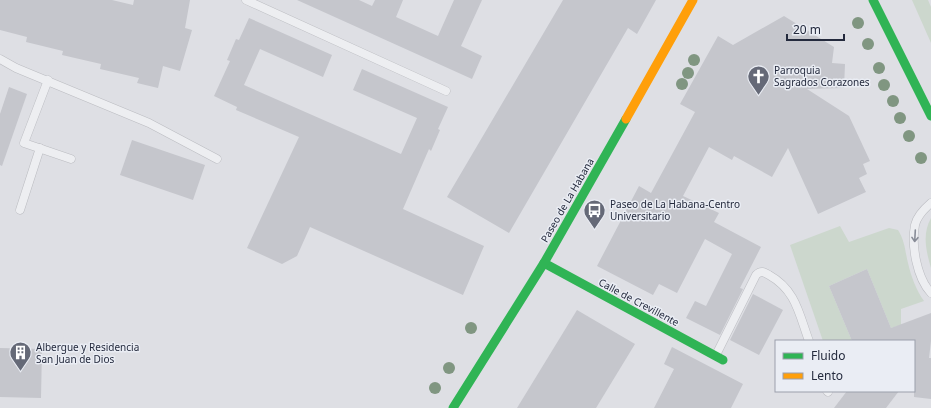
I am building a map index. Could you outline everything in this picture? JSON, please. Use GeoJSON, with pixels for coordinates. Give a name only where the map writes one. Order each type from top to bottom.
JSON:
{"type":"FeatureCollection","features":[{"type":"Feature","properties":{"kind":"street","name":"Paseo de La Habana"},"geometry":{"type":"LineString","coordinates":[[454,408],[544,263],[693,0]]}},
{"type":"Feature","properties":{"kind":"street"},"geometry":{"type":"LineString","coordinates":[[873,0],[931,116]]}},
{"type":"Feature","properties":{"kind":"street","name":"Calle de Crevillente"},"geometry":{"type":"LineString","coordinates":[[544,263],[719,358]]}},
{"type":"Feature","properties":{"kind":"lane"},"geometry":{"type":"LineString","coordinates":[[246,0],[446,91]]}},
{"type":"Feature","properties":{"kind":"lane"},"geometry":{"type":"LineString","coordinates":[[0,59],[149,123],[217,159]]}},
{"type":"Feature","properties":{"kind":"lane"},"geometry":{"type":"LineString","coordinates":[[48,80],[24,143],[71,159]]}},
{"type":"Feature","properties":{"kind":"lane"},"geometry":{"type":"LineString","coordinates":[[20,210],[40,148]]}},
{"type":"Feature","properties":{"kind":"lane"},"geometry":{"type":"LineString","coordinates":[[931,203],[923,210],[915,224],[914,246],[926,288],[931,293]]}},
{"type":"Feature","properties":{"kind":"lane"},"geometry":{"type":"LineString","coordinates":[[719,358],[758,272],[764,271],[778,279],[792,294],[809,340]]}},
{"type":"Feature","properties":{"kind":"shaded area"},"geometry":{"type":"Polygon","coordinates":[[[912,0],[928,0],[931,7],[931,43],[912,0]]]}},
{"type":"Feature","properties":{"kind":"shaded area"},"geometry":{"type":"Polygon","coordinates":[[[931,218],[931,268],[926,249],[926,230],[931,218]]]}},
{"type":"Feature","properties":{"kind":"shaded area"},"geometry":{"type":"Polygon","coordinates":[[[840,226],[849,242],[889,228],[898,230],[903,242],[912,278],[924,301],[901,309],[901,325],[891,328],[867,269],[829,286],[852,340],[823,340],[790,245],[840,226]]]}},
{"type":"Feature","properties":{"kind":"building"},"geometry":{"type":"Polygon","coordinates":[[[0,0],[112,0],[133,5],[134,0],[190,0],[185,28],[192,30],[180,71],[163,66],[158,88],[137,83],[139,78],[100,69],[101,64],[62,55],[63,51],[26,42],[27,37],[0,30],[0,0]]]}},
{"type":"Feature","properties":{"kind":"building"},"geometry":{"type":"Polygon","coordinates":[[[297,0],[359,0],[372,6],[375,0],[403,0],[396,17],[438,36],[454,0],[482,0],[461,46],[482,56],[472,79],[297,0]]]}},
{"type":"Feature","properties":{"kind":"building"},"geometry":{"type":"Polygon","coordinates":[[[563,0],[656,0],[637,34],[628,28],[509,233],[447,197],[563,0]]]}},
{"type":"Feature","properties":{"kind":"building"},"geometry":{"type":"Polygon","coordinates":[[[784,16],[834,47],[832,63],[845,64],[844,88],[807,89],[849,116],[870,161],[863,164],[867,174],[859,178],[866,192],[818,214],[788,148],[772,177],[734,156],[732,160],[709,147],[683,196],[719,213],[714,222],[761,247],[740,288],[743,289],[720,335],[686,318],[695,301],[706,306],[732,254],[705,239],[677,293],[659,284],[653,295],[597,266],[639,186],[651,193],[695,112],[680,104],[718,36],[733,45],[784,16]]]}},
{"type":"Feature","properties":{"kind":"building"},"geometry":{"type":"Polygon","coordinates":[[[249,18],[332,55],[323,77],[260,49],[244,85],[401,154],[417,118],[353,90],[362,69],[448,107],[438,129],[440,130],[431,151],[429,149],[403,209],[484,246],[463,295],[310,227],[297,256],[282,264],[247,248],[299,137],[236,110],[237,107],[214,96],[230,61],[227,60],[236,39],[239,40],[249,18]]]}},
{"type":"Feature","properties":{"kind":"building"},"geometry":{"type":"Polygon","coordinates":[[[9,87],[27,94],[2,166],[0,165],[0,114],[9,87]]]}},
{"type":"Feature","properties":{"kind":"building"},"geometry":{"type":"Polygon","coordinates":[[[132,140],[205,165],[193,200],[120,175],[132,140]]]}},
{"type":"Feature","properties":{"kind":"building"},"geometry":{"type":"Polygon","coordinates":[[[867,269],[891,328],[931,313],[931,341],[929,358],[931,358],[931,399],[914,397],[915,340],[852,340],[829,286],[867,269]]]}},
{"type":"Feature","properties":{"kind":"building"},"geometry":{"type":"Polygon","coordinates":[[[753,294],[783,310],[759,355],[730,340],[753,294]]]}},
{"type":"Feature","properties":{"kind":"building"},"geometry":{"type":"Polygon","coordinates":[[[577,310],[635,344],[596,408],[517,408],[577,310]]]}},
{"type":"Feature","properties":{"kind":"building"},"geometry":{"type":"Polygon","coordinates":[[[672,347],[743,384],[731,408],[654,408],[674,369],[664,364],[672,347]]]}},
{"type":"Feature","properties":{"kind":"building","name":"Albergue y Residencia San Juan de Dios"},"geometry":{"type":"Polygon","coordinates":[[[0,348],[42,349],[41,398],[0,397],[0,348]]]}},
{"type":"Feature","properties":{"kind":"building"},"geometry":{"type":"Polygon","coordinates":[[[846,392],[898,392],[886,408],[834,408],[846,392]]]}},
{"type":"Feature","properties":{"kind":"traffic: fast"},"geometry":{"type":"LineString","coordinates":[[873,0],[931,116]]}},
{"type":"Feature","properties":{"kind":"traffic: fast"},"geometry":{"type":"LineString","coordinates":[[453,408],[544,263],[626,119]]}},
{"type":"Feature","properties":{"kind":"traffic: fast"},"geometry":{"type":"LineString","coordinates":[[544,263],[723,360]]}},
{"type":"Feature","properties":{"kind":"traffic: slow"},"geometry":{"type":"LineString","coordinates":[[626,119],[693,0]]}},
{"type":"Feature","properties":{"kind":"place","name":"Parroquia Sagrados Corazones"},"geometry":{"type":"Point","coordinates":[758,96]}},
{"type":"Feature","properties":{"kind":"place","name":"Paseo de La Habana-Centro Universitario"},"geometry":{"type":"Point","coordinates":[595,230]}},
{"type":"Feature","properties":{"kind":"place","name":"Albergue y Residencia San Juan de Dios"},"geometry":{"type":"Point","coordinates":[21,372]}}]}
